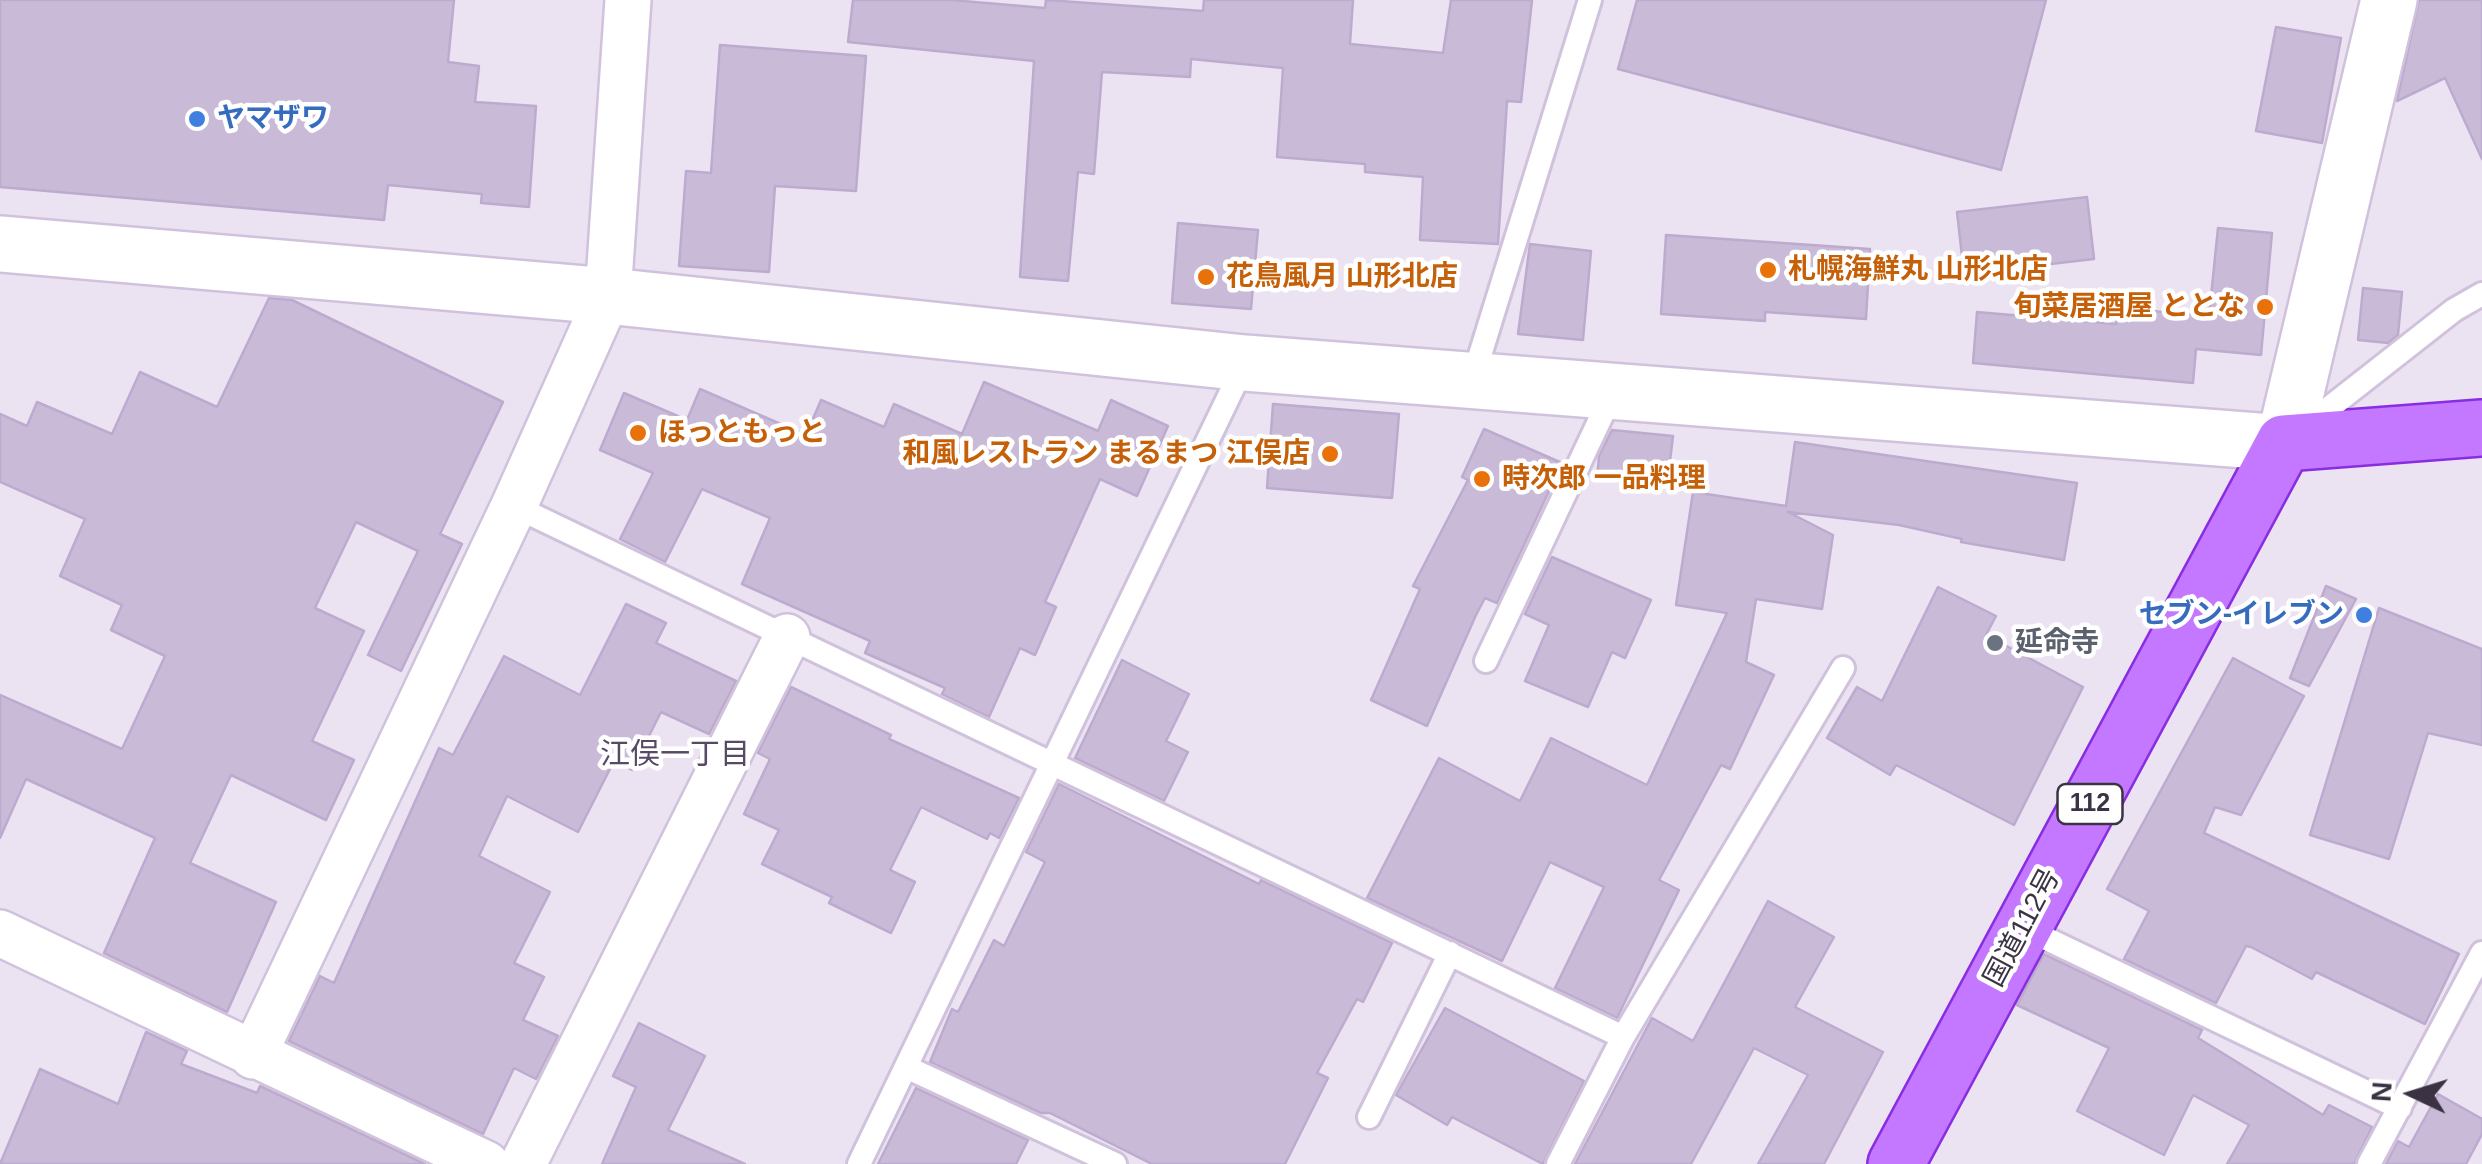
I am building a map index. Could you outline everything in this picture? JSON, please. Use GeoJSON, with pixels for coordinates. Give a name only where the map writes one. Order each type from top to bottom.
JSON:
{"type":"FeatureCollection","features":[{"type":"Feature","properties":{"kind":"highway"},"geometry":{"type":"LineString","coordinates":[[2284,444],[2482,428]]}},
{"type":"Feature","properties":{"kind":"highway","name":"国道112号"},"geometry":{"type":"LineString","coordinates":[[1896,1164],[2284,444]]}},
{"type":"Feature","properties":{"kind":"street"},"geometry":{"type":"LineString","coordinates":[[253,1056],[514,506],[608,296],[628,0]]}},
{"type":"Feature","properties":{"kind":"street"},"geometry":{"type":"LineString","coordinates":[[0,244],[608,296],[1245,363],[2284,444],[2389,0]]}},
{"type":"Feature","properties":{"kind":"street"},"geometry":{"type":"LineString","coordinates":[[523,1164],[787,637]]}},
{"type":"Feature","properties":{"kind":"street"},"geometry":{"type":"LineString","coordinates":[[0,933],[486,1164]]}},
{"type":"Feature","properties":{"kind":"lane"},"geometry":{"type":"LineString","coordinates":[[1472,381],[1590,0]]}},
{"type":"Feature","properties":{"kind":"lane"},"geometry":{"type":"LineString","coordinates":[[2284,444],[2454,310],[2482,294]]}},
{"type":"Feature","properties":{"kind":"lane"},"geometry":{"type":"LineString","coordinates":[[859,1164],[1245,363]]}},
{"type":"Feature","properties":{"kind":"lane"},"geometry":{"type":"LineString","coordinates":[[1486,661],[1612,394]]}},
{"type":"Feature","properties":{"kind":"lane"},"geometry":{"type":"LineString","coordinates":[[514,506],[1624,1036]]}},
{"type":"Feature","properties":{"kind":"lane"},"geometry":{"type":"LineString","coordinates":[[1558,1164],[1624,1036],[1843,668]]}},
{"type":"Feature","properties":{"kind":"lane"},"geometry":{"type":"LineString","coordinates":[[2024,928],[2400,1108]]}},
{"type":"Feature","properties":{"kind":"lane"},"geometry":{"type":"LineString","coordinates":[[1369,1117],[1450,953]]}},
{"type":"Feature","properties":{"kind":"lane"},"geometry":{"type":"LineString","coordinates":[[2369,1164],[2400,1108],[2472,1001],[2482,953]]}},
{"type":"Feature","properties":{"kind":"lane"},"geometry":{"type":"LineString","coordinates":[[906,1067],[1115,1164]]}},
{"type":"Feature","properties":{"kind":"building","name":"ヤマザワ"},"geometry":{"type":"Polygon","coordinates":[[[0,0],[454,0],[448,62],[479,66],[475,102],[536,106],[529,207],[481,203],[482,194],[388,185],[384,220],[0,187],[0,0]]]}},
{"type":"Feature","properties":{"kind":"building"},"geometry":{"type":"Polygon","coordinates":[[[853,0],[951,0],[1045,8],[1046,0],[1203,11],[1204,0],[1353,0],[1350,44],[1443,53],[1451,0],[1532,0],[1521,102],[1507,101],[1498,244],[1420,240],[1423,177],[1365,172],[1365,164],[1277,157],[1283,68],[1191,59],[1190,77],[1102,72],[1094,174],[1078,172],[1068,281],[1020,277],[1034,61],[848,42],[853,0]]]}},
{"type":"Feature","properties":{"kind":"building"},"geometry":{"type":"Polygon","coordinates":[[[1637,0],[2046,0],[2001,170],[1618,69],[1637,0]]]}},
{"type":"Feature","properties":{"kind":"building"},"geometry":{"type":"Polygon","coordinates":[[[2419,0],[2482,0],[2482,159],[2445,78],[2397,101],[2419,0]]]}},
{"type":"Feature","properties":{"kind":"building"},"geometry":{"type":"Polygon","coordinates":[[[2276,27],[2341,38],[2322,143],[2256,131],[2276,27]]]}},
{"type":"Feature","properties":{"kind":"building"},"geometry":{"type":"Polygon","coordinates":[[[720,45],[866,56],[856,191],[775,186],[769,272],[679,266],[686,171],[711,173],[720,45]]]}},
{"type":"Feature","properties":{"kind":"building"},"geometry":{"type":"Polygon","coordinates":[[[2087,197],[2094,259],[1964,274],[1957,212],[2087,197]]]}},
{"type":"Feature","properties":{"kind":"building"},"geometry":{"type":"Polygon","coordinates":[[[1178,223],[1258,230],[1251,309],[1172,303],[1178,223]]]}},
{"type":"Feature","properties":{"kind":"building"},"geometry":{"type":"Polygon","coordinates":[[[2218,228],[2272,233],[2261,355],[2196,349],[2193,383],[1973,363],[1977,312],[2116,324],[2118,308],[2209,316],[2218,228]]]}},
{"type":"Feature","properties":{"kind":"building"},"geometry":{"type":"Polygon","coordinates":[[[1666,235],[1870,249],[1866,319],[1765,312],[1765,321],[1661,314],[1666,235]]]}},
{"type":"Feature","properties":{"kind":"building"},"geometry":{"type":"Polygon","coordinates":[[[1530,244],[1591,251],[1583,340],[1518,334],[1530,244]]]}},
{"type":"Feature","properties":{"kind":"building"},"geometry":{"type":"Polygon","coordinates":[[[2363,288],[2402,292],[2398,335],[2388,343],[2358,340],[2363,288]]]}},
{"type":"Feature","properties":{"kind":"building"},"geometry":{"type":"Polygon","coordinates":[[[269,298],[292,300],[503,402],[440,534],[462,544],[401,671],[368,655],[418,551],[356,522],[315,608],[364,631],[312,741],[354,760],[326,820],[231,775],[190,863],[276,902],[227,1012],[104,953],[155,838],[26,779],[0,838],[0,695],[122,749],[165,656],[111,630],[122,605],[60,576],[85,519],[0,482],[0,414],[27,426],[37,402],[112,434],[140,372],[217,407],[269,298]]]}},
{"type":"Feature","properties":{"kind":"building"},"geometry":{"type":"Polygon","coordinates":[[[984,382],[1098,431],[1111,400],[1168,426],[1137,496],[1100,479],[1045,602],[1056,607],[1035,655],[1020,648],[989,717],[942,694],[945,688],[865,653],[870,641],[742,584],[770,518],[702,489],[665,562],[620,539],[653,473],[600,450],[624,393],[687,420],[700,389],[806,435],[821,400],[884,427],[894,404],[962,434],[984,382]]]}},
{"type":"Feature","properties":{"kind":"building"},"geometry":{"type":"Polygon","coordinates":[[[1273,404],[1399,414],[1392,498],[1267,488],[1273,404]]]}},
{"type":"Feature","properties":{"kind":"building"},"geometry":{"type":"Polygon","coordinates":[[[1484,429],[1562,463],[1497,603],[1485,598],[1476,615],[1427,726],[1371,700],[1420,589],[1413,586],[1468,480],[1462,477],[1484,429]]]}},
{"type":"Feature","properties":{"kind":"building"},"geometry":{"type":"Polygon","coordinates":[[[1612,430],[1673,436],[1667,486],[1597,479],[1599,456],[1612,430]]]}},
{"type":"Feature","properties":{"kind":"building"},"geometry":{"type":"Polygon","coordinates":[[[1795,442],[2077,483],[2064,560],[1961,542],[1962,539],[1899,525],[1788,512],[1833,535],[1822,609],[1756,599],[1746,662],[1774,675],[1730,769],[1721,765],[1659,880],[1679,890],[1617,1018],[1555,988],[1604,887],[1550,862],[1502,961],[1367,898],[1439,758],[1520,801],[1551,738],[1647,785],[1727,613],[1676,605],[1693,492],[1786,506],[1795,442]]]}},
{"type":"Feature","properties":{"kind":"building"},"geometry":{"type":"Polygon","coordinates":[[[1552,557],[1651,600],[1625,658],[1612,652],[1588,707],[1525,681],[1549,625],[1525,614],[1552,557]]]}},
{"type":"Feature","properties":{"kind":"building"},"geometry":{"type":"Polygon","coordinates":[[[2326,586],[2356,599],[2309,686],[2290,678],[2326,586]]]}},
{"type":"Feature","properties":{"kind":"building"},"geometry":{"type":"Polygon","coordinates":[[[1938,587],[1996,616],[1986,635],[2083,687],[2014,825],[1896,765],[1890,775],[1827,738],[1857,687],[1882,701],[1938,587]]]}},
{"type":"Feature","properties":{"kind":"building"},"geometry":{"type":"Polygon","coordinates":[[[626,604],[666,623],[656,643],[736,681],[709,734],[661,712],[632,770],[614,761],[578,832],[507,796],[479,856],[550,892],[514,963],[544,977],[523,1020],[558,1036],[536,1079],[514,1068],[483,1134],[289,1041],[320,976],[334,983],[439,748],[453,755],[504,656],[580,695],[626,604]]]}},
{"type":"Feature","properties":{"kind":"building"},"geometry":{"type":"Polygon","coordinates":[[[2379,608],[2482,649],[2482,745],[2428,733],[2389,859],[2310,835],[2379,608]]]}},
{"type":"Feature","properties":{"kind":"building"},"geometry":{"type":"Polygon","coordinates":[[[2233,658],[2304,696],[2241,815],[2215,807],[2204,833],[2459,954],[2425,1024],[2316,972],[2312,979],[2251,947],[2246,946],[2216,1003],[2124,959],[2149,911],[2107,889],[2233,658]]]}},
{"type":"Feature","properties":{"kind":"building"},"geometry":{"type":"Polygon","coordinates":[[[1122,660],[1189,694],[1166,741],[1188,752],[1164,801],[1075,758],[1122,660]]]}},
{"type":"Feature","properties":{"kind":"building"},"geometry":{"type":"Polygon","coordinates":[[[791,687],[891,735],[889,739],[1019,798],[999,838],[990,833],[987,839],[921,807],[890,870],[915,882],[891,933],[829,903],[832,897],[762,864],[779,830],[744,814],[770,759],[758,753],[791,687]]]}},
{"type":"Feature","properties":{"kind":"building"},"geometry":{"type":"Polygon","coordinates":[[[1059,784],[1259,884],[1261,880],[1392,943],[1363,1002],[1357,999],[1317,1073],[1328,1078],[1285,1164],[1152,1164],[1050,1113],[1041,1113],[930,1062],[952,1009],[958,1012],[994,940],[1004,946],[1045,862],[1026,852],[1059,784]]]}},
{"type":"Feature","properties":{"kind":"building"},"geometry":{"type":"Polygon","coordinates":[[[1768,901],[1834,937],[1795,1007],[1883,1052],[1824,1164],[1758,1164],[1808,1075],[1754,1048],[1691,1164],[1575,1164],[1652,1018],[1693,1041],[1768,901]]]}},
{"type":"Feature","properties":{"kind":"building"},"geometry":{"type":"Polygon","coordinates":[[[2044,954],[2202,1030],[2198,1038],[2323,1115],[2329,1105],[2372,1127],[2354,1164],[2227,1164],[2249,1125],[2193,1095],[2164,1155],[2077,1111],[2109,1048],[2017,1005],[2044,954]]]}},
{"type":"Feature","properties":{"kind":"building"},"geometry":{"type":"Polygon","coordinates":[[[1445,1008],[1584,1081],[1543,1164],[1452,1117],[1447,1125],[1396,1095],[1445,1008]]]}},
{"type":"Feature","properties":{"kind":"building"},"geometry":{"type":"Polygon","coordinates":[[[639,1023],[705,1056],[668,1130],[745,1164],[602,1164],[636,1087],[613,1076],[639,1023]]]}},
{"type":"Feature","properties":{"kind":"building"},"geometry":{"type":"Polygon","coordinates":[[[146,1032],[187,1051],[181,1064],[257,1093],[260,1086],[425,1164],[0,1164],[40,1069],[118,1104],[146,1032]]]}},
{"type":"Feature","properties":{"kind":"building"},"geometry":{"type":"Polygon","coordinates":[[[916,1088],[1028,1140],[1016,1164],[878,1164],[916,1088]]]}},
{"type":"Feature","properties":{"kind":"building"},"geometry":{"type":"Polygon","coordinates":[[[2438,1094],[2482,1119],[2482,1134],[2466,1164],[2386,1164],[2398,1141],[2409,1147],[2438,1094]]]}},
{"type":"Feature","properties":{"kind":"place","name":"ヤマザワ"},"geometry":{"type":"Point","coordinates":[197,119]}},
{"type":"Feature","properties":{"kind":"place","name":"札幌海鮮丸 山形北店"},"geometry":{"type":"Point","coordinates":[1768,270]}},
{"type":"Feature","properties":{"kind":"place","name":"花鳥風月 山形北店"},"geometry":{"type":"Point","coordinates":[1206,277]}},
{"type":"Feature","properties":{"kind":"place","name":"旬菜居酒屋 ととな"},"geometry":{"type":"Point","coordinates":[2265,307]}},
{"type":"Feature","properties":{"kind":"place","name":"ほっともっと"},"geometry":{"type":"Point","coordinates":[638,433]}},
{"type":"Feature","properties":{"kind":"place","name":"和風レストラン まるまつ 江俣店"},"geometry":{"type":"Point","coordinates":[1330,454]}},
{"type":"Feature","properties":{"kind":"place","name":"時次郎 一品料理"},"geometry":{"type":"Point","coordinates":[1482,479]}},
{"type":"Feature","properties":{"kind":"place","name":"セブン-イレブン"},"geometry":{"type":"Point","coordinates":[2364,615]}},
{"type":"Feature","properties":{"kind":"place","name":"延命寺"},"geometry":{"type":"Point","coordinates":[1995,643]}},
{"type":"Feature","properties":{"kind":"district","name":"江俣一丁目"},"geometry":{"type":"Point","coordinates":[675,756]}}]}
